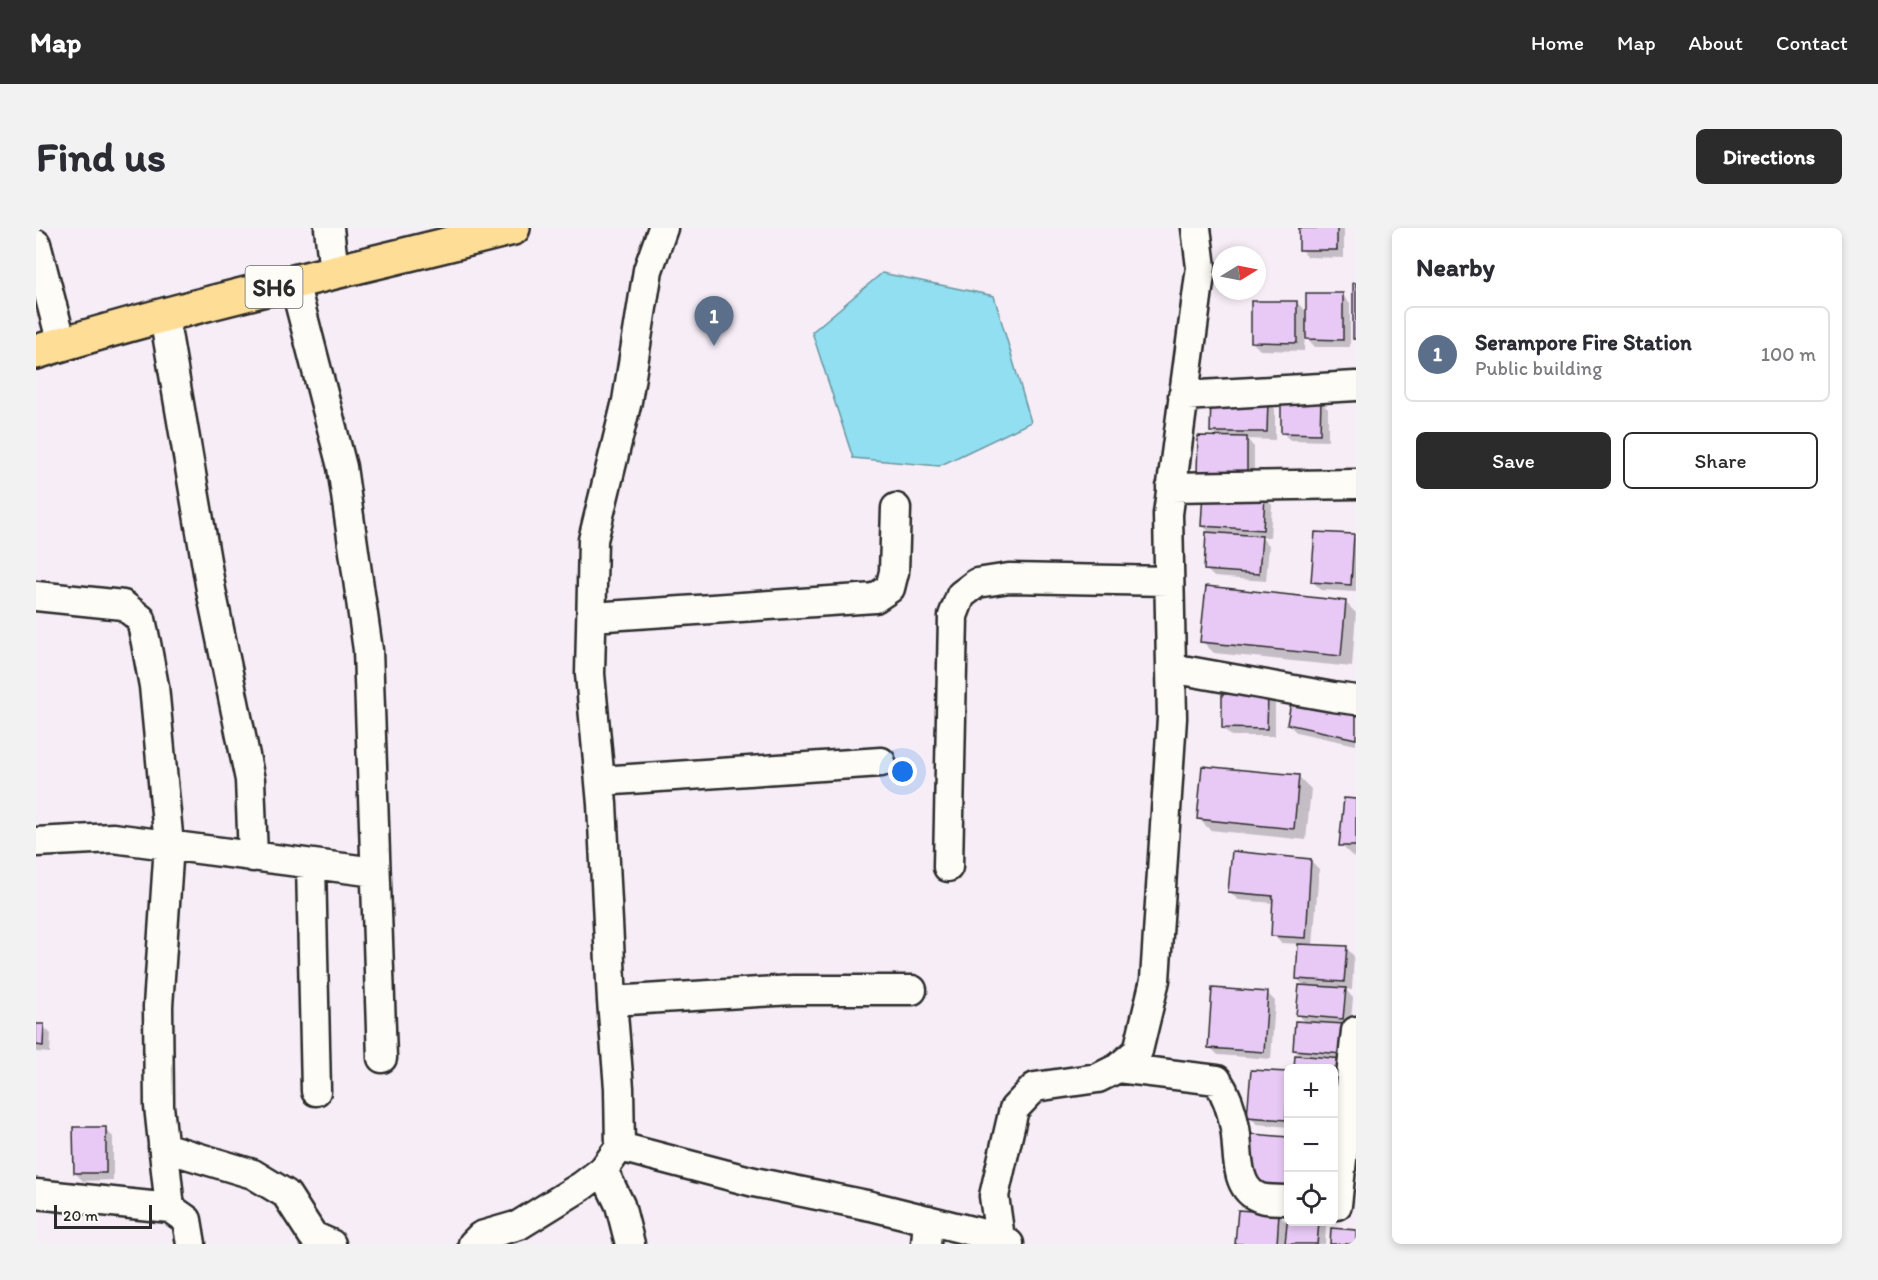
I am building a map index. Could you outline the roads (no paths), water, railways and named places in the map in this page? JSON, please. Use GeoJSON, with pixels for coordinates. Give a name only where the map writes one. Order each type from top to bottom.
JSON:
{"type":"FeatureCollection","features":[{"type":"Feature","properties":{"kind":"main road","name":"SH6"},"geometry":{"type":"LineString","coordinates":[[49,348],[294,282],[513,228]]}},
{"type":"Feature","properties":{"kind":"street"},"geometry":{"type":"LineString","coordinates":[[329,228],[334,272]]}},
{"type":"Feature","properties":{"kind":"street"},"geometry":{"type":"LineString","coordinates":[[473,1244],[481,1236],[519,1226],[582,1186],[603,1170],[620,1147],[619,1088],[600,781],[590,674],[593,540],[627,400],[648,270],[663,228]]}},
{"type":"Feature","properties":{"kind":"street"},"geometry":{"type":"LineString","coordinates":[[620,1147],[754,1182],[870,1206],[927,1232],[1004,1241],[994,1196],[1014,1109],[1035,1087],[1098,1078],[1118,1068],[1138,1051],[1155,980],[1172,718],[1168,514],[1201,267],[1196,228]]}},
{"type":"Feature","properties":{"kind":"street"},"geometry":{"type":"LineString","coordinates":[[36,244],[49,348]]}},
{"type":"Feature","properties":{"kind":"street"},"geometry":{"type":"LineString","coordinates":[[294,282],[342,466],[368,650],[382,1058]]}},
{"type":"Feature","properties":{"kind":"street"},"geometry":{"type":"LineString","coordinates":[[164,316],[211,590],[250,780],[253,857]]}},
{"type":"Feature","properties":{"kind":"street"},"geometry":{"type":"LineString","coordinates":[[1183,396],[1356,386]]}},
{"type":"Feature","properties":{"kind":"street"},"geometry":{"type":"LineString","coordinates":[[1171,487],[1356,484]]}},
{"type":"Feature","properties":{"kind":"street"},"geometry":{"type":"LineString","coordinates":[[592,617],[875,598],[890,588],[894,572],[896,508]]}},
{"type":"Feature","properties":{"kind":"street"},"geometry":{"type":"LineString","coordinates":[[948,867],[953,616],[961,596],[977,584],[1010,578],[1169,581]]}},
{"type":"Feature","properties":{"kind":"street"},"geometry":{"type":"LineString","coordinates":[[36,596],[123,604],[141,619],[154,686],[169,845],[158,1006],[159,1106],[170,1208]]}},
{"type":"Feature","properties":{"kind":"street"},"geometry":{"type":"LineString","coordinates":[[1171,668],[1333,698],[1356,700]]}},
{"type":"Feature","properties":{"kind":"street"},"geometry":{"type":"LineString","coordinates":[[600,781],[881,762]]}},
{"type":"Feature","properties":{"kind":"street"},"geometry":{"type":"LineString","coordinates":[[36,842],[113,838],[375,873]]}},
{"type":"Feature","properties":{"kind":"street"},"geometry":{"type":"LineString","coordinates":[[311,864],[316,1090]]}},
{"type":"Feature","properties":{"kind":"street"},"geometry":{"type":"LineString","coordinates":[[612,1001],[793,990],[912,990]]}},
{"type":"Feature","properties":{"kind":"street"},"geometry":{"type":"LineString","coordinates":[[1338,1188],[1356,1031]]}},
{"type":"Feature","properties":{"kind":"street"},"geometry":{"type":"LineString","coordinates":[[1118,1068],[1217,1080],[1226,1094],[1235,1128],[1239,1167],[1244,1187],[1257,1197],[1284,1200]]}},
{"type":"Feature","properties":{"kind":"street"},"geometry":{"type":"LineString","coordinates":[[163,1148],[253,1174],[285,1194],[313,1236],[331,1244]]}},
{"type":"Feature","properties":{"kind":"street"},"geometry":{"type":"LineString","coordinates":[[603,1170],[620,1205],[630,1244]]}},
{"type":"Feature","properties":{"kind":"street"},"geometry":{"type":"LineString","coordinates":[[1338,1202],[1356,1179]]}},
{"type":"Feature","properties":{"kind":"street"},"geometry":{"type":"LineString","coordinates":[[36,1194],[170,1208],[187,1220],[191,1244]]}},
{"type":"Feature","properties":{"kind":"water"},"geometry":{"type":"Polygon","coordinates":[[[882,273],[994,296],[1031,422],[939,466],[853,458],[812,332],[882,273]]]}},
{"type":"Feature","properties":{"kind":"place","name":"Serampore Fire Station"},"geometry":{"type":"Point","coordinates":[714,346]}}]}
